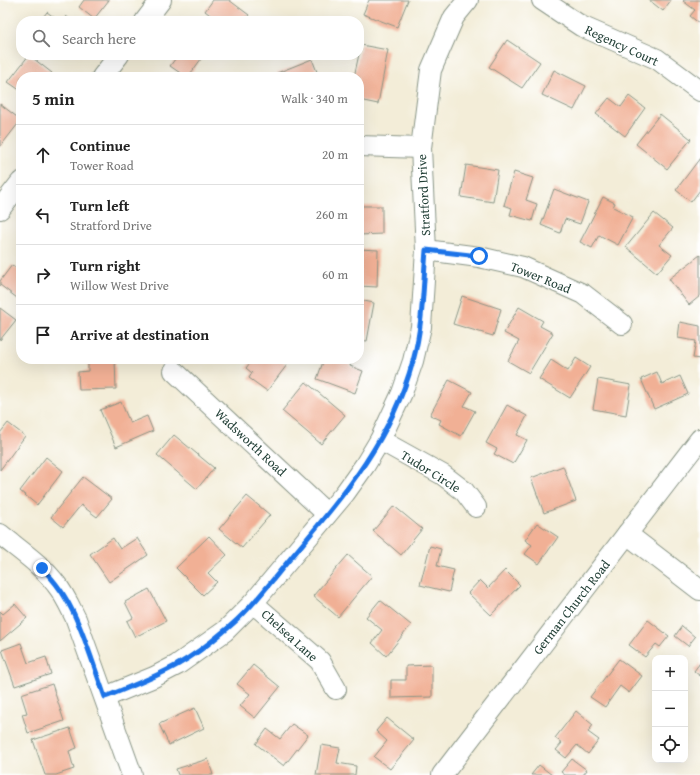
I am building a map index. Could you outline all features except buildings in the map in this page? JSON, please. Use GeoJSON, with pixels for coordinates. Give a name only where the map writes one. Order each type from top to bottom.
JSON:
{"type":"FeatureCollection","features":[{"type":"Feature","properties":{"kind":"street"},"geometry":{"type":"LineString","coordinates":[[149,16],[161,0]]}},
{"type":"Feature","properties":{"kind":"street","name":"Stratford Drive"},"geometry":{"type":"LineString","coordinates":[[105,697],[177,665],[225,632],[254,603],[327,514],[365,465],[380,440],[402,394],[413,361],[421,327],[426,250],[421,148],[431,70],[454,17],[468,0]]}},
{"type":"Feature","properties":{"kind":"street","name":"Regency Court"},"geometry":{"type":"LineString","coordinates":[[542,0],[581,26],[657,59],[700,91]]}},
{"type":"Feature","properties":{"kind":"street"},"geometry":{"type":"LineString","coordinates":[[106,72],[114,60]]}},
{"type":"Feature","properties":{"kind":"street"},"geometry":{"type":"LineString","coordinates":[[364,146],[421,148]]}},
{"type":"Feature","properties":{"kind":"street"},"geometry":{"type":"LineString","coordinates":[[0,209],[16,188]]}},
{"type":"Feature","properties":{"kind":"street","name":"Tower Road"},"geometry":{"type":"LineString","coordinates":[[426,250],[479,256],[523,267],[583,294],[622,324]]}},
{"type":"Feature","properties":{"kind":"street","name":"Wadsworth Road"},"geometry":{"type":"LineString","coordinates":[[174,371],[327,514]]}},
{"type":"Feature","properties":{"kind":"street","name":"German Church Road"},"geometry":{"type":"LineString","coordinates":[[442,775],[700,439]]}},
{"type":"Feature","properties":{"kind":"street","name":"Tudor Circle"},"geometry":{"type":"LineString","coordinates":[[380,440],[443,475],[464,491],[476,507]]}},
{"type":"Feature","properties":{"kind":"street"},"geometry":{"type":"LineString","coordinates":[[0,534],[42,568],[64,595],[76,619],[132,775]]}},
{"type":"Feature","properties":{"kind":"street"},"geometry":{"type":"LineString","coordinates":[[627,534],[700,590]]}},
{"type":"Feature","properties":{"kind":"street","name":"Chelsea Lane"},"geometry":{"type":"LineString","coordinates":[[254,603],[320,661],[336,690]]}},
{"type":"Feature","properties":{"kind":"route"},"geometry":{"type":"LineString","coordinates":[[42,568],[56,584],[76,619],[105,697],[177,665],[197,652],[225,632],[254,603],[345,492],[365,465],[380,440],[402,394],[413,361],[421,327],[426,250],[479,256]]}}]}
